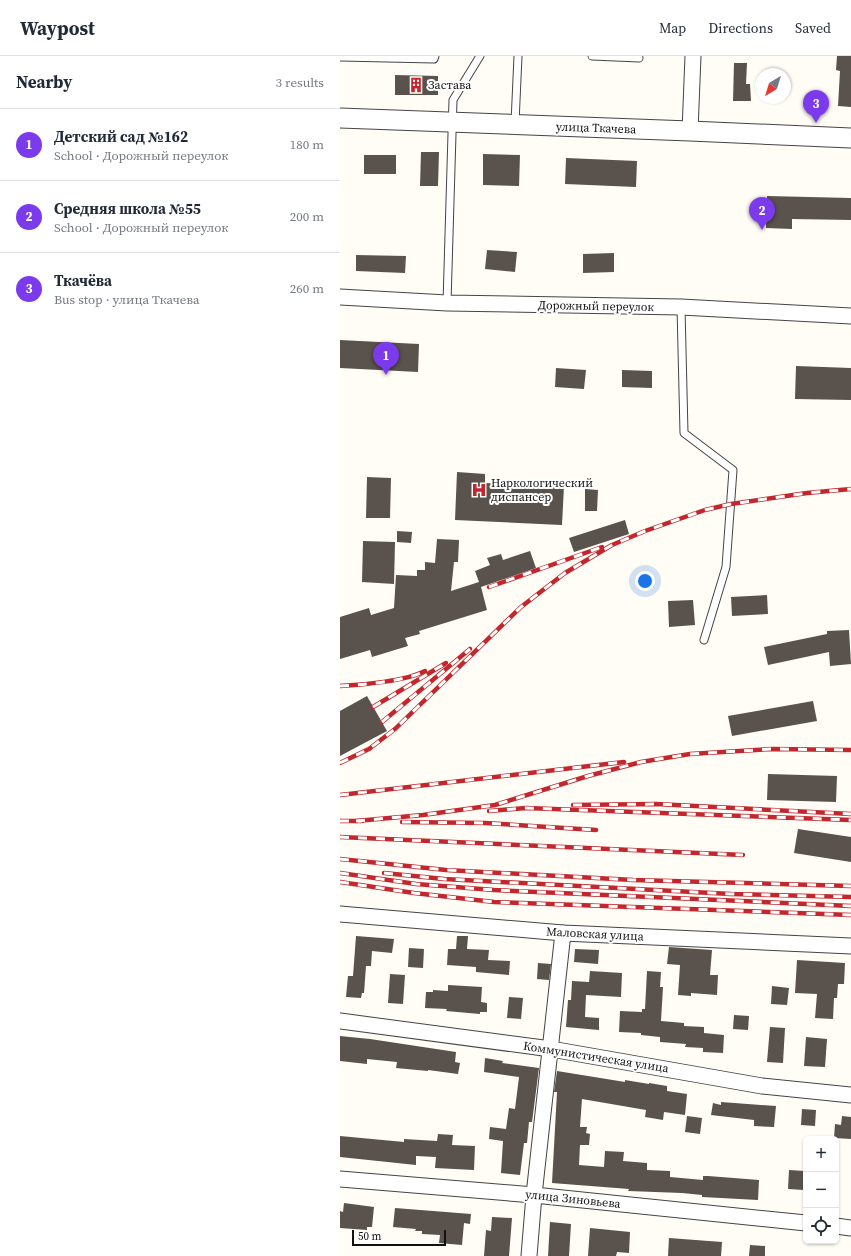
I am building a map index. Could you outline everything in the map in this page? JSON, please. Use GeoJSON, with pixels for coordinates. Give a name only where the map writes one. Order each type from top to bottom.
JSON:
{"type":"FeatureCollection","features":[{"type":"Feature","properties":{"kind":"street"},"geometry":{"type":"LineString","coordinates":[[690,131],[693,56]]}},
{"type":"Feature","properties":{"kind":"street","name":"улица Ткачева"},"geometry":{"type":"LineString","coordinates":[[340,118],[851,138]]}},
{"type":"Feature","properties":{"kind":"street","name":"Дорожный переулок"},"geometry":{"type":"LineString","coordinates":[[340,297],[447,303],[681,307],[851,316]]}},
{"type":"Feature","properties":{"kind":"street","name":"Маловская улица"},"geometry":{"type":"LineString","coordinates":[[340,914],[563,933],[851,946]]}},
{"type":"Feature","properties":{"kind":"street"},"geometry":{"type":"LineString","coordinates":[[530,1256],[534,1195],[563,933]]}},
{"type":"Feature","properties":{"kind":"street","name":"Коммунистическая улица"},"geometry":{"type":"LineString","coordinates":[[340,1021],[551,1049],[762,1086],[851,1095]]}},
{"type":"Feature","properties":{"kind":"street","name":"улица Зиновьева"},"geometry":{"type":"LineString","coordinates":[[340,1179],[534,1195],[803,1223]]}},
{"type":"Feature","properties":{"kind":"street"},"geometry":{"type":"LineString","coordinates":[[839,1226],[851,1228]]}},
{"type":"Feature","properties":{"kind":"lane"},"geometry":{"type":"LineString","coordinates":[[340,57],[434,59],[435,56]]}},
{"type":"Feature","properties":{"kind":"lane"},"geometry":{"type":"LineString","coordinates":[[447,303],[453,100],[480,56]]}},
{"type":"Feature","properties":{"kind":"lane"},"geometry":{"type":"LineString","coordinates":[[515,126],[518,56]]}},
{"type":"Feature","properties":{"kind":"lane"},"geometry":{"type":"LineString","coordinates":[[592,56],[639,58]]}},
{"type":"Feature","properties":{"kind":"lane"},"geometry":{"type":"LineString","coordinates":[[681,307],[684,433],[733,470],[726,567],[704,640]]}},
{"type":"Feature","properties":{"kind":"building"},"geometry":{"type":"Polygon","coordinates":[[[837,56],[851,56],[851,107],[838,106],[840,71],[836,70],[837,56]]]}},
{"type":"Feature","properties":{"kind":"building"},"geometry":{"type":"Polygon","coordinates":[[[734,63],[747,63],[746,84],[750,84],[751,101],[733,101],[734,63]]]}},
{"type":"Feature","properties":{"kind":"building","name":"Застава"},"geometry":{"type":"Polygon","coordinates":[[[395,75],[438,76],[438,95],[395,95],[395,75]]]}},
{"type":"Feature","properties":{"kind":"building"},"geometry":{"type":"Polygon","coordinates":[[[421,152],[439,152],[438,186],[420,186],[421,152]]]}},
{"type":"Feature","properties":{"kind":"building"},"geometry":{"type":"Polygon","coordinates":[[[483,154],[520,155],[519,186],[483,185],[483,154]]]}},
{"type":"Feature","properties":{"kind":"building"},"geometry":{"type":"Polygon","coordinates":[[[364,155],[396,155],[396,174],[364,174],[364,155]]]}},
{"type":"Feature","properties":{"kind":"building"},"geometry":{"type":"Polygon","coordinates":[[[566,158],[637,161],[636,187],[565,184],[566,158]]]}},
{"type":"Feature","properties":{"kind":"building"},"geometry":{"type":"Polygon","coordinates":[[[767,196],[851,198],[851,220],[792,219],[792,229],[766,228],[767,196]]]}},
{"type":"Feature","properties":{"kind":"building"},"geometry":{"type":"Polygon","coordinates":[[[487,250],[517,252],[515,272],[485,269],[487,250]]]}},
{"type":"Feature","properties":{"kind":"building"},"geometry":{"type":"Polygon","coordinates":[[[614,253],[614,272],[583,273],[583,254],[614,253]]]}},
{"type":"Feature","properties":{"kind":"building"},"geometry":{"type":"Polygon","coordinates":[[[356,255],[406,256],[405,273],[356,271],[356,255]]]}},
{"type":"Feature","properties":{"kind":"building"},"geometry":{"type":"Polygon","coordinates":[[[340,340],[419,344],[418,372],[340,368],[340,340]]]}},
{"type":"Feature","properties":{"kind":"building"},"geometry":{"type":"Polygon","coordinates":[[[796,366],[851,368],[851,400],[795,399],[796,366]]]}},
{"type":"Feature","properties":{"kind":"building"},"geometry":{"type":"Polygon","coordinates":[[[556,368],[586,370],[584,389],[555,387],[556,368]]]}},
{"type":"Feature","properties":{"kind":"building"},"geometry":{"type":"Polygon","coordinates":[[[622,370],[652,371],[652,388],[622,387],[622,370]]]}},
{"type":"Feature","properties":{"kind":"building"},"geometry":{"type":"Polygon","coordinates":[[[457,472],[485,474],[485,483],[564,486],[562,525],[455,520],[457,472]]]}},
{"type":"Feature","properties":{"kind":"building"},"geometry":{"type":"Polygon","coordinates":[[[367,477],[391,478],[390,518],[366,518],[367,477]]]}},
{"type":"Feature","properties":{"kind":"building"},"geometry":{"type":"Polygon","coordinates":[[[585,489],[598,490],[597,511],[585,511],[585,489]]]}},
{"type":"Feature","properties":{"kind":"building"},"geometry":{"type":"Polygon","coordinates":[[[625,520],[629,534],[574,552],[569,538],[625,520]]]}},
{"type":"Feature","properties":{"kind":"building"},"geometry":{"type":"Polygon","coordinates":[[[397,531],[412,532],[411,543],[397,542],[397,531]]]}},
{"type":"Feature","properties":{"kind":"building"},"geometry":{"type":"Polygon","coordinates":[[[437,539],[459,540],[458,562],[454,562],[451,591],[479,582],[475,571],[490,565],[487,558],[501,554],[503,560],[530,551],[536,568],[481,587],[487,610],[419,631],[420,634],[405,638],[408,646],[372,657],[370,650],[340,659],[340,617],[369,608],[371,615],[394,608],[396,575],[417,576],[417,570],[425,570],[425,562],[435,563],[437,539]]]}},
{"type":"Feature","properties":{"kind":"building"},"geometry":{"type":"Polygon","coordinates":[[[363,541],[395,542],[394,584],[362,582],[363,541]]]}},
{"type":"Feature","properties":{"kind":"building"},"geometry":{"type":"Polygon","coordinates":[[[767,595],[768,614],[732,616],[731,597],[767,595]]]}},
{"type":"Feature","properties":{"kind":"building"},"geometry":{"type":"Polygon","coordinates":[[[693,600],[695,625],[669,627],[668,601],[693,600]]]}},
{"type":"Feature","properties":{"kind":"building"},"geometry":{"type":"Polygon","coordinates":[[[849,630],[851,664],[830,666],[829,652],[768,665],[764,647],[827,634],[827,631],[849,630]]]}},
{"type":"Feature","properties":{"kind":"building"},"geometry":{"type":"Polygon","coordinates":[[[367,696],[387,731],[340,756],[340,711],[367,696]]]}},
{"type":"Feature","properties":{"kind":"building"},"geometry":{"type":"Polygon","coordinates":[[[813,701],[817,721],[732,736],[728,716],[813,701]]]}},
{"type":"Feature","properties":{"kind":"building"},"geometry":{"type":"Polygon","coordinates":[[[768,774],[837,776],[836,802],[767,800],[768,774]]]}},
{"type":"Feature","properties":{"kind":"building"},"geometry":{"type":"Polygon","coordinates":[[[798,829],[851,837],[851,862],[794,853],[798,829]]]}},
{"type":"Feature","properties":{"kind":"building"},"geometry":{"type":"Polygon","coordinates":[[[356,936],[394,939],[392,953],[372,951],[371,966],[366,966],[364,993],[362,993],[361,998],[346,997],[348,976],[353,976],[356,936]]]}},
{"type":"Feature","properties":{"kind":"building"},"geometry":{"type":"Polygon","coordinates":[[[457,936],[468,936],[467,949],[489,950],[488,960],[510,961],[509,975],[476,972],[476,967],[447,965],[448,949],[456,949],[457,936]]]}},
{"type":"Feature","properties":{"kind":"building"},"geometry":{"type":"Polygon","coordinates":[[[669,947],[712,950],[710,975],[718,975],[717,995],[691,993],[691,996],[678,995],[680,965],[667,964],[669,947]]]}},
{"type":"Feature","properties":{"kind":"building"},"geometry":{"type":"Polygon","coordinates":[[[409,948],[424,949],[423,968],[408,967],[409,948]]]}},
{"type":"Feature","properties":{"kind":"building"},"geometry":{"type":"Polygon","coordinates":[[[575,949],[599,950],[598,964],[574,962],[575,949]]]}},
{"type":"Feature","properties":{"kind":"building"},"geometry":{"type":"Polygon","coordinates":[[[797,960],[845,963],[844,984],[838,984],[837,998],[834,998],[833,1019],[815,1018],[817,994],[795,993],[797,960]]]}},
{"type":"Feature","properties":{"kind":"building"},"geometry":{"type":"Polygon","coordinates":[[[538,963],[551,964],[549,980],[537,979],[538,963]]]}},
{"type":"Feature","properties":{"kind":"building"},"geometry":{"type":"Polygon","coordinates":[[[590,971],[622,973],[621,997],[586,995],[585,1017],[599,1018],[599,1030],[566,1027],[568,1000],[571,1000],[572,981],[589,982],[590,971]]]}},
{"type":"Feature","properties":{"kind":"building"},"geometry":{"type":"Polygon","coordinates":[[[647,971],[661,972],[660,987],[663,987],[661,1021],[684,1023],[684,1026],[704,1027],[704,1033],[724,1035],[723,1053],[703,1052],[703,1048],[685,1047],[686,1044],[660,1042],[660,1037],[641,1035],[641,1033],[619,1032],[620,1011],[642,1012],[642,1009],[645,1009],[647,971]]]}},
{"type":"Feature","properties":{"kind":"building"},"geometry":{"type":"Polygon","coordinates":[[[390,974],[405,975],[403,1004],[388,1003],[390,974]]]}},
{"type":"Feature","properties":{"kind":"building"},"geometry":{"type":"Polygon","coordinates":[[[448,985],[482,987],[481,1002],[487,1003],[487,1012],[480,1012],[480,1014],[446,1011],[447,1009],[425,1008],[426,992],[433,992],[433,990],[448,991],[448,985]]]}},
{"type":"Feature","properties":{"kind":"building"},"geometry":{"type":"Polygon","coordinates":[[[772,986],[789,988],[787,1005],[771,1004],[772,986]]]}},
{"type":"Feature","properties":{"kind":"building"},"geometry":{"type":"Polygon","coordinates":[[[509,997],[523,998],[521,1019],[507,1018],[509,997]]]}},
{"type":"Feature","properties":{"kind":"building"},"geometry":{"type":"Polygon","coordinates":[[[734,1015],[749,1016],[748,1030],[733,1029],[734,1015]]]}},
{"type":"Feature","properties":{"kind":"building"},"geometry":{"type":"Polygon","coordinates":[[[770,1027],[785,1028],[783,1063],[767,1062],[770,1027]]]}},
{"type":"Feature","properties":{"kind":"building"},"geometry":{"type":"Polygon","coordinates":[[[340,1036],[456,1052],[455,1062],[460,1063],[458,1074],[396,1068],[397,1062],[367,1059],[367,1064],[340,1061],[340,1036]]]}},
{"type":"Feature","properties":{"kind":"building"},"geometry":{"type":"Polygon","coordinates":[[[806,1037],[827,1039],[825,1067],[804,1066],[806,1037]]]}},
{"type":"Feature","properties":{"kind":"building"},"geometry":{"type":"Polygon","coordinates":[[[485,1058],[503,1061],[502,1063],[539,1068],[532,1122],[529,1122],[527,1143],[524,1143],[520,1175],[501,1173],[503,1141],[489,1139],[490,1127],[506,1129],[509,1108],[515,1109],[519,1077],[484,1072],[485,1058]]]}},
{"type":"Feature","properties":{"kind":"building"},"geometry":{"type":"Polygon","coordinates":[[[557,1071],[625,1082],[625,1080],[667,1086],[667,1091],[687,1094],[685,1115],[664,1112],[663,1120],[645,1117],[646,1110],[582,1099],[580,1127],[587,1127],[586,1133],[590,1134],[589,1145],[580,1145],[579,1165],[604,1167],[605,1151],[624,1152],[623,1161],[647,1163],[647,1170],[670,1171],[670,1177],[703,1180],[703,1176],[708,1176],[759,1180],[758,1200],[702,1197],[702,1195],[682,1193],[628,1191],[629,1189],[552,1183],[557,1092],[554,1092],[557,1071]]]}},
{"type":"Feature","properties":{"kind":"building"},"geometry":{"type":"Polygon","coordinates":[[[721,1102],[776,1106],[774,1127],[754,1126],[754,1120],[711,1115],[713,1103],[721,1105],[721,1102]]]}},
{"type":"Feature","properties":{"kind":"building"},"geometry":{"type":"Polygon","coordinates":[[[802,1109],[816,1110],[815,1126],[801,1125],[802,1109]]]}},
{"type":"Feature","properties":{"kind":"building"},"geometry":{"type":"Polygon","coordinates":[[[687,1116],[702,1118],[700,1134],[685,1132],[687,1116]]]}},
{"type":"Feature","properties":{"kind":"building"},"geometry":{"type":"Polygon","coordinates":[[[842,1116],[851,1117],[851,1139],[839,1138],[839,1136],[834,1136],[835,1124],[841,1125],[842,1116]]]}},
{"type":"Feature","properties":{"kind":"building"},"geometry":{"type":"Polygon","coordinates":[[[438,1134],[453,1135],[452,1145],[475,1146],[474,1170],[435,1168],[436,1157],[416,1156],[416,1165],[340,1157],[340,1136],[404,1142],[404,1139],[437,1141],[438,1134]]]}},
{"type":"Feature","properties":{"kind":"building"},"geometry":{"type":"Polygon","coordinates":[[[789,1170],[803,1171],[803,1190],[788,1189],[789,1170]]]}},
{"type":"Feature","properties":{"kind":"building"},"geometry":{"type":"Polygon","coordinates":[[[344,1203],[374,1207],[372,1227],[367,1227],[367,1230],[340,1228],[340,1211],[343,1212],[344,1203]]]}},
{"type":"Feature","properties":{"kind":"building"},"geometry":{"type":"Polygon","coordinates":[[[395,1208],[471,1214],[470,1224],[464,1223],[462,1245],[439,1243],[440,1235],[422,1234],[422,1231],[415,1231],[416,1229],[393,1227],[395,1208]]]}},
{"type":"Feature","properties":{"kind":"building"},"geometry":{"type":"Polygon","coordinates":[[[492,1217],[512,1218],[509,1256],[484,1256],[486,1230],[491,1231],[492,1217]]]}},
{"type":"Feature","properties":{"kind":"building"},"geometry":{"type":"Polygon","coordinates":[[[550,1222],[571,1224],[569,1256],[548,1256],[550,1222]]]}},
{"type":"Feature","properties":{"kind":"building"},"geometry":{"type":"Polygon","coordinates":[[[590,1228],[630,1232],[629,1253],[617,1252],[616,1256],[588,1256],[590,1228]]]}},
{"type":"Feature","properties":{"kind":"building"},"geometry":{"type":"Polygon","coordinates":[[[669,1238],[722,1242],[721,1256],[668,1256],[669,1238]]]}},
{"type":"Feature","properties":{"kind":"building"},"geometry":{"type":"Polygon","coordinates":[[[750,1245],[765,1246],[765,1256],[749,1256],[750,1245]]]}},
{"type":"Feature","properties":{"kind":"railway"},"geometry":{"type":"LineString","coordinates":[[340,763],[369,749],[395,729],[521,607],[565,573],[612,545],[645,531],[705,510],[731,504],[807,493],[851,489]]}},
{"type":"Feature","properties":{"kind":"railway"},"geometry":{"type":"LineString","coordinates":[[489,587],[602,547]]}},
{"type":"Feature","properties":{"kind":"railway"},"geometry":{"type":"LineString","coordinates":[[382,722],[470,649]]}},
{"type":"Feature","properties":{"kind":"railway"},"geometry":{"type":"LineString","coordinates":[[373,707],[446,663]]}},
{"type":"Feature","properties":{"kind":"railway"},"geometry":{"type":"LineString","coordinates":[[340,686],[396,680],[425,671]]}},
{"type":"Feature","properties":{"kind":"railway"},"geometry":{"type":"LineString","coordinates":[[356,821],[423,815],[495,805],[588,776],[641,762],[690,754],[772,749],[851,750]]}},
{"type":"Feature","properties":{"kind":"railway"},"geometry":{"type":"LineString","coordinates":[[340,795],[624,762]]}},
{"type":"Feature","properties":{"kind":"railway"},"geometry":{"type":"LineString","coordinates":[[573,805],[656,804],[851,814]]}},
{"type":"Feature","properties":{"kind":"railway"},"geometry":{"type":"LineString","coordinates":[[489,811],[526,808],[851,820]]}},
{"type":"Feature","properties":{"kind":"railway"},"geometry":{"type":"LineString","coordinates":[[340,821],[362,821]]}},
{"type":"Feature","properties":{"kind":"railway"},"geometry":{"type":"LineString","coordinates":[[402,822],[485,823],[596,830]]}},
{"type":"Feature","properties":{"kind":"railway"},"geometry":{"type":"LineString","coordinates":[[340,837],[743,855]]}},
{"type":"Feature","properties":{"kind":"railway"},"geometry":{"type":"LineString","coordinates":[[340,859],[446,870],[633,880],[851,886]]}},
{"type":"Feature","properties":{"kind":"railway"},"geometry":{"type":"LineString","coordinates":[[340,873],[416,884],[494,890],[851,906]]}},
{"type":"Feature","properties":{"kind":"railway"},"geometry":{"type":"LineString","coordinates":[[384,873],[444,879],[731,894],[851,897]]}},
{"type":"Feature","properties":{"kind":"railway"},"geometry":{"type":"LineString","coordinates":[[340,882],[414,893],[494,902],[851,915]]}},
{"type":"Feature","properties":{"kind":"place","name":"Застава"},"geometry":{"type":"Point","coordinates":[416,85]}},
{"type":"Feature","properties":{"kind":"place","name":"Ткачёва"},"geometry":{"type":"Point","coordinates":[816,123]}},
{"type":"Feature","properties":{"kind":"place","name":"Средняя школа №55"},"geometry":{"type":"Point","coordinates":[762,230]}},
{"type":"Feature","properties":{"kind":"place","name":"Детский сад №162"},"geometry":{"type":"Point","coordinates":[386,375]}},
{"type":"Feature","properties":{"kind":"place","name":"Наркологический диспансер"},"geometry":{"type":"Point","coordinates":[479,490]}}]}
